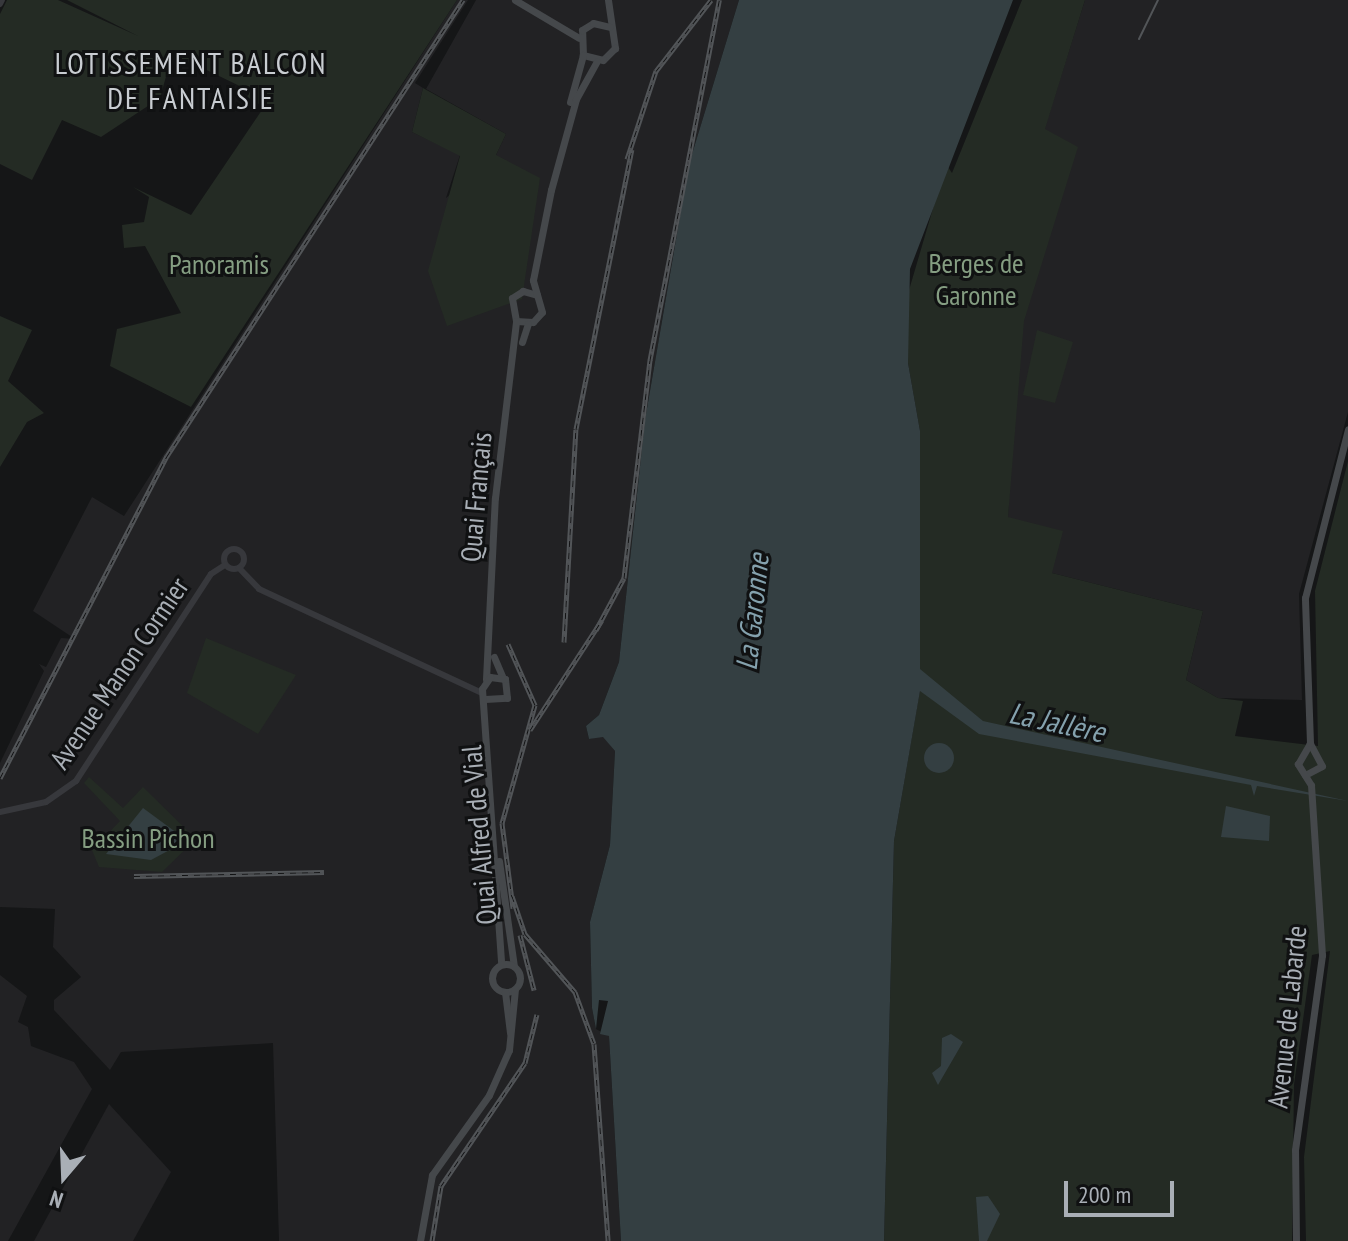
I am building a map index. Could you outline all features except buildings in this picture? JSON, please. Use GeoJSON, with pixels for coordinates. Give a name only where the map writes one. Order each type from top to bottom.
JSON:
{"type":"FeatureCollection","features":[{"type":"Feature","properties":{"kind":"main road"},"geometry":{"type":"LineString","coordinates":[[515,0],[579,38],[583,55],[523,291],[510,302],[516,321],[528,324],[542,312],[537,295],[551,190],[576,99],[597,61],[615,48],[608,0]]}},
{"type":"Feature","properties":{"kind":"main road"},"geometry":{"type":"LineString","coordinates":[[524,0],[589,25],[610,27]]}},
{"type":"Feature","properties":{"kind":"main road"},"geometry":{"type":"LineString","coordinates":[[579,38],[608,0]]}},
{"type":"Feature","properties":{"kind":"main road"},"geometry":{"type":"LineString","coordinates":[[583,55],[597,61]]}},
{"type":"Feature","properties":{"kind":"main road"},"geometry":{"type":"LineString","coordinates":[[523,291],[537,295]]}},
{"type":"Feature","properties":{"kind":"main road","name":"Quai Français"},"geometry":{"type":"LineString","coordinates":[[485,681],[495,498],[516,321]]}},
{"type":"Feature","properties":{"kind":"main road","name":"Quai Français"},"geometry":{"type":"LineString","coordinates":[[502,676],[493,646],[500,500],[528,324]]}},
{"type":"Feature","properties":{"kind":"main road"},"geometry":{"type":"LineString","coordinates":[[1312,792],[1322,764],[1310,753],[1305,596],[1348,429]]}},
{"type":"Feature","properties":{"kind":"main road"},"geometry":{"type":"LineString","coordinates":[[502,676],[510,689],[500,703],[484,696],[485,681],[502,676]]}},
{"type":"Feature","properties":{"kind":"main road","name":"Quai Alfred de Vial"},"geometry":{"type":"LineString","coordinates":[[484,696],[501,964]]}},
{"type":"Feature","properties":{"kind":"main road","name":"Quai Alfred de Vial"},"geometry":{"type":"LineString","coordinates":[[500,703],[492,716],[495,820],[514,966]]}},
{"type":"Feature","properties":{"kind":"main road"},"geometry":{"type":"LineString","coordinates":[[1310,753],[1298,764],[1305,775],[1316,775]]}},
{"type":"Feature","properties":{"kind":"main road","name":"Avenue de Labarde"},"geometry":{"type":"LineString","coordinates":[[1296,1241],[1295,1150],[1322,955],[1312,792],[1305,775]]}},
{"type":"Feature","properties":{"kind":"main road"},"geometry":{"type":"LineString","coordinates":[[420,1241],[436,1167],[504,1062],[516,1024],[515,989],[520,976],[514,966],[501,964],[492,980],[505,992],[511,1016],[504,1062]]}},
{"type":"Feature","properties":{"kind":"main road"},"geometry":{"type":"LineString","coordinates":[[505,992],[515,989]]}},
{"type":"Feature","properties":{"kind":"street"},"geometry":{"type":"LineString","coordinates":[[239,568],[244,557],[235,549],[225,565],[239,568],[267,593],[465,683],[484,696]]}},
{"type":"Feature","properties":{"kind":"street","name":"Avenue Manon Cormier"},"geometry":{"type":"LineString","coordinates":[[0,812],[46,802],[76,781],[211,574],[225,565]]}},
{"type":"Feature","properties":{"kind":"street"},"geometry":{"type":"LineString","coordinates":[[465,683],[485,681]]}},
{"type":"Feature","properties":{"kind":"shaded area"},"geometry":{"type":"Polygon","coordinates":[[[457,0],[468,0],[415,83],[423,88],[412,132],[460,155],[446,198],[496,155],[506,134],[426,89],[476,0],[739,0],[689,164],[645,420],[619,662],[599,715],[586,726],[589,739],[603,736],[615,751],[610,845],[590,922],[592,1008],[596,1029],[609,1036],[621,1241],[279,1241],[273,1043],[121,1052],[110,1070],[54,1010],[54,1000],[81,977],[53,947],[55,909],[0,907],[0,763],[44,671],[39,664],[46,667],[61,638],[75,639],[33,611],[92,497],[124,516],[457,0]]]}},
{"type":"Feature","properties":{"kind":"shaded area"},"geometry":{"type":"Polygon","coordinates":[[[1085,0],[1348,0],[1348,412],[1299,594],[1302,700],[1218,698],[1186,680],[1203,611],[1052,573],[1008,517],[1012,395],[1044,130],[1085,0]]]}},
{"type":"Feature","properties":{"kind":"shaded area"},"geometry":{"type":"Polygon","coordinates":[[[0,975],[27,996],[18,1022],[28,1027],[31,1046],[74,1062],[92,1089],[8,1241],[0,1241],[0,975]]]}},
{"type":"Feature","properties":{"kind":"shaded area"},"geometry":{"type":"Polygon","coordinates":[[[109,1104],[171,1172],[133,1241],[34,1241],[109,1104]]]}},
{"type":"Feature","properties":{"kind":"green space","name":"Panoramis"},"geometry":{"type":"Polygon","coordinates":[[[7,0],[58,0],[138,36],[67,0],[457,0],[191,407],[110,366],[117,329],[181,313],[145,246],[124,248],[122,225],[144,222],[149,197],[133,187],[191,215],[264,107],[247,97],[250,91],[190,62],[169,66],[160,98],[101,137],[62,120],[32,180],[0,164],[0,14],[7,0]]]}},
{"type":"Feature","properties":{"kind":"green space","name":"Berges de Garonne"},"geometry":{"type":"Polygon","coordinates":[[[1022,0],[1085,0],[1045,129],[1078,147],[1024,321],[1008,517],[1063,531],[1052,573],[1203,611],[1186,680],[1218,698],[1243,701],[1235,736],[1318,746],[1315,591],[1348,461],[1348,1241],[1306,1241],[1304,1157],[1330,951],[1312,955],[1294,1085],[1292,1241],[884,1241],[894,841],[920,690],[920,431],[908,363],[907,297],[946,164],[952,173],[1022,0]]]}},
{"type":"Feature","properties":{"kind":"green space"},"geometry":{"type":"Polygon","coordinates":[[[423,88],[506,134],[496,155],[540,178],[522,299],[447,326],[428,271],[460,156],[412,132],[423,88]]]}},
{"type":"Feature","properties":{"kind":"green space"},"geometry":{"type":"Polygon","coordinates":[[[0,316],[32,330],[8,381],[44,413],[27,422],[0,467],[0,316]]]}},
{"type":"Feature","properties":{"kind":"green space"},"geometry":{"type":"Polygon","coordinates":[[[1037,330],[1073,342],[1055,403],[1023,395],[1037,330]]]}},
{"type":"Feature","properties":{"kind":"green space"},"geometry":{"type":"Polygon","coordinates":[[[206,638],[296,675],[258,734],[187,693],[206,638]]]}},
{"type":"Feature","properties":{"kind":"green space","name":"Bassin Pichon"},"geometry":{"type":"Polygon","coordinates":[[[89,777],[123,808],[143,787],[196,839],[162,872],[99,867],[92,850],[120,821],[84,783],[89,777]]]}},
{"type":"Feature","properties":{"kind":"water","name":"La Garonne"},"geometry":{"type":"Polygon","coordinates":[[[739,0],[1013,0],[910,269],[908,363],[920,431],[920,669],[983,721],[1348,801],[1257,786],[1254,796],[1251,785],[979,734],[920,691],[894,841],[884,1241],[621,1241],[609,1036],[600,1034],[608,1001],[599,1000],[596,1029],[592,1008],[590,922],[610,845],[615,751],[603,737],[589,739],[586,726],[599,715],[619,662],[645,420],[689,164],[739,0]]]}},
{"type":"Feature","properties":{"kind":"water"},"geometry":{"type":"Polygon","coordinates":[[[939,743],[949,748],[954,758],[949,768],[939,773],[929,768],[924,758],[929,748],[939,743]]]}},
{"type":"Feature","properties":{"kind":"water"},"geometry":{"type":"Polygon","coordinates":[[[1226,806],[1270,816],[1269,841],[1221,837],[1226,806]]]}},
{"type":"Feature","properties":{"kind":"water","name":"Bassin Pichon"},"geometry":{"type":"Polygon","coordinates":[[[143,808],[177,833],[177,846],[151,860],[106,854],[143,808]]]}},
{"type":"Feature","properties":{"kind":"water"},"geometry":{"type":"Polygon","coordinates":[[[951,1034],[963,1042],[938,1085],[932,1073],[941,1066],[942,1038],[951,1034]]]}},
{"type":"Feature","properties":{"kind":"water"},"geometry":{"type":"Polygon","coordinates":[[[988,1196],[1000,1214],[987,1241],[979,1241],[976,1197],[988,1196]]]}},
{"type":"Feature","properties":{"kind":"tram line"},"geometry":{"type":"LineString","coordinates":[[1139,39],[1158,0]]}},
{"type":"Feature","properties":{"kind":"railway"},"geometry":{"type":"LineString","coordinates":[[0,778],[167,456],[463,0]]}},
{"type":"Feature","properties":{"kind":"railway"},"geometry":{"type":"LineString","coordinates":[[627,159],[656,71],[711,0]]}},
{"type":"Feature","properties":{"kind":"railway"},"geometry":{"type":"LineString","coordinates":[[596,630],[624,578],[650,360],[719,0]]}},
{"type":"Feature","properties":{"kind":"railway"},"geometry":{"type":"LineString","coordinates":[[564,642],[576,429],[632,150]]}},
{"type":"Feature","properties":{"kind":"railway"},"geometry":{"type":"LineString","coordinates":[[530,730],[602,620]]}},
{"type":"Feature","properties":{"kind":"railway"},"geometry":{"type":"LineString","coordinates":[[508,644],[535,705],[502,823],[513,908]]}},
{"type":"Feature","properties":{"kind":"railway"},"geometry":{"type":"LineString","coordinates":[[134,876],[324,872]]}},
{"type":"Feature","properties":{"kind":"railway"},"geometry":{"type":"LineString","coordinates":[[512,896],[525,934],[575,992],[594,1044],[608,1241]]}},
{"type":"Feature","properties":{"kind":"railway"},"geometry":{"type":"LineString","coordinates":[[520,935],[534,990]]}},
{"type":"Feature","properties":{"kind":"railway"},"geometry":{"type":"LineString","coordinates":[[432,1241],[441,1186],[525,1063],[537,1014]]}},
{"type":"Feature","properties":{"kind":"district","name":"LOTISSEMENT BALCON DE FANTAISIE"},"geometry":{"type":"Point","coordinates":[191,80]}},
{"type":"Feature","properties":{"kind":"water label","name":"La Jallère"},"geometry":{"type":"Point","coordinates":[1057,722]}}]}
